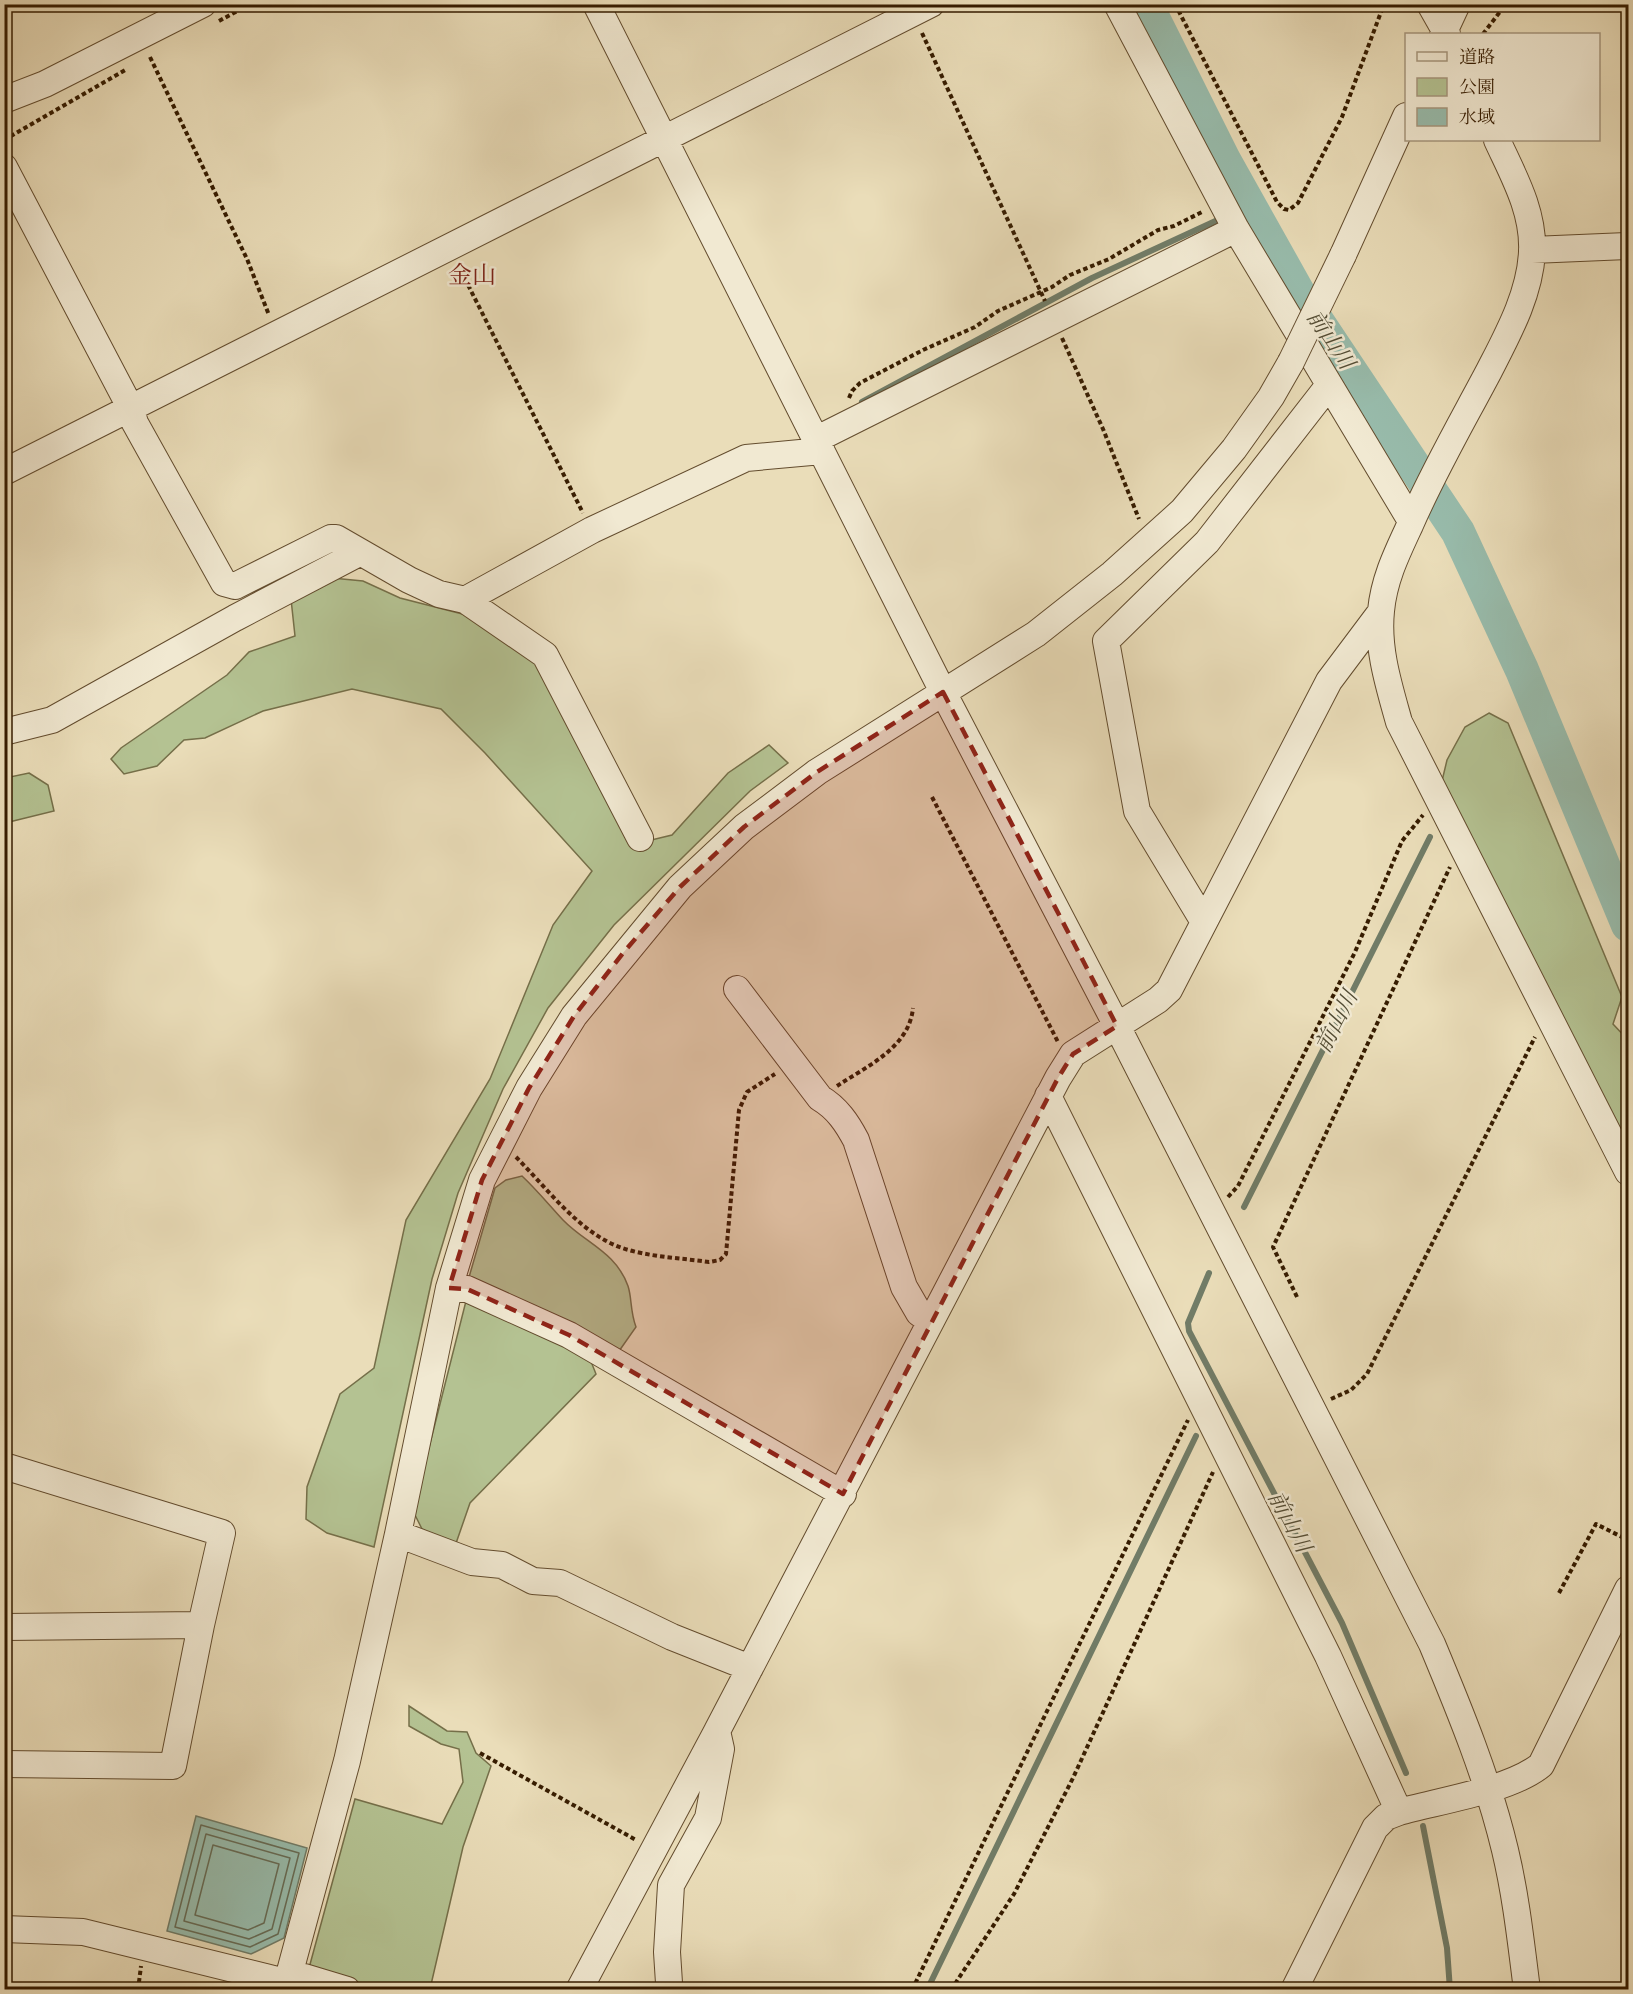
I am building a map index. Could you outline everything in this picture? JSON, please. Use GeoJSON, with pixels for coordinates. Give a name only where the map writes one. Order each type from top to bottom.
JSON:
{"type":"FeatureCollection","features":[{"type":"Feature","properties":{"kind":"street"},"geometry":{"type":"LineString","coordinates":[[596,4],[943,692],[1117,1026],[1432,1644],[1460,1710],[1487,1789],[1512,1884],[1527,1989]]}},
{"type":"Feature","properties":{"kind":"street"},"geometry":{"type":"LineString","coordinates":[[1117,4],[1236,229],[1329,385],[1414,514]]}},
{"type":"Feature","properties":{"kind":"street"},"geometry":{"type":"LineString","coordinates":[[1430,4],[1445,33]]}},
{"type":"Feature","properties":{"kind":"street"},"geometry":{"type":"LineString","coordinates":[[1445,33],[1457,4]]}},
{"type":"Feature","properties":{"kind":"street"},"geometry":{"type":"LineString","coordinates":[[4,472],[130,406],[450,248],[922,9]]}},
{"type":"Feature","properties":{"kind":"street"},"geometry":{"type":"LineString","coordinates":[[4,100],[206,15]]}},
{"type":"Feature","properties":{"kind":"street"},"geometry":{"type":"LineString","coordinates":[[285,1986],[347,1761],[398,1534],[449,1288],[482,1180],[529,1088],[574,1016],[680,887],[744,827],[808,779],[1036,634],[1112,574],[1182,511],[1234,449],[1271,397],[1291,362],[1405,120]]}},
{"type":"Feature","properties":{"kind":"street"},"geometry":{"type":"LineString","coordinates":[[1497,141],[1521,191],[1532,250],[1528,284],[1506,336],[1414,514],[1390,568],[1380,613],[1380,646],[1399,722],[1629,1172]]}},
{"type":"Feature","properties":{"kind":"street"},"geometry":{"type":"LineString","coordinates":[[4,167],[130,406],[140,434],[219,576],[228,586],[235,586],[331,538],[342,540],[359,553],[439,594],[465,600],[545,655],[640,838]]}},
{"type":"Feature","properties":{"kind":"street"},"geometry":{"type":"LineString","coordinates":[[465,600],[592,530],[746,458],[810,452],[841,427],[1236,229]]}},
{"type":"Feature","properties":{"kind":"street"},"geometry":{"type":"LineString","coordinates":[[1532,250],[1628,246]]}},
{"type":"Feature","properties":{"kind":"street"},"geometry":{"type":"LineString","coordinates":[[1204,922],[1137,811],[1106,641],[1207,542],[1329,385]]}},
{"type":"Feature","properties":{"kind":"street"},"geometry":{"type":"LineString","coordinates":[[4,732],[52,720],[235,618],[359,553]]}},
{"type":"Feature","properties":{"kind":"street"},"geometry":{"type":"LineString","coordinates":[[579,1989],[843,1494],[930,1321],[1048,1096],[1073,1054],[1158,1000],[1169,990],[1329,681],[1380,613]]}},
{"type":"Feature","properties":{"kind":"street"},"geometry":{"type":"LineString","coordinates":[[737,989],[793,1063],[848,1124],[856,1140],[903,1287],[919,1312],[930,1321]]}},
{"type":"Feature","properties":{"kind":"street"},"geometry":{"type":"LineString","coordinates":[[1048,1096],[1328,1656],[1399,1812]]}},
{"type":"Feature","properties":{"kind":"street"},"geometry":{"type":"LineString","coordinates":[[449,1288],[467,1289],[569,1335],[843,1494]]}},
{"type":"Feature","properties":{"kind":"street"},"geometry":{"type":"LineString","coordinates":[[4,1466],[222,1533],[173,1766],[4,1764]]}},
{"type":"Feature","properties":{"kind":"street"},"geometry":{"type":"LineString","coordinates":[[398,1534],[472,1562],[502,1565],[533,1581],[560,1583],[672,1637],[750,1668]]}},
{"type":"Feature","properties":{"kind":"street"},"geometry":{"type":"LineString","coordinates":[[1294,1989],[1375,1828],[1386,1817],[1487,1789],[1531,1774],[1542,1765],[1629,1589]]}},
{"type":"Feature","properties":{"kind":"street"},"geometry":{"type":"LineString","coordinates":[[4,1627],[201,1625]]}},
{"type":"Feature","properties":{"kind":"street"},"geometry":{"type":"LineString","coordinates":[[669,1983],[667,1952],[671,1885],[708,1818],[721,1749],[717,1731]]}},
{"type":"Feature","properties":{"kind":"street"},"geometry":{"type":"LineString","coordinates":[[4,1929],[83,1932],[285,1986],[304,1977],[347,1989]]}},
{"type":"Feature","properties":{"kind":"path"},"geometry":{"type":"LineString","coordinates":[[206,15],[250,4]]}},
{"type":"Feature","properties":{"kind":"path"},"geometry":{"type":"LineString","coordinates":[[1175,4],[1277,202],[1284,209],[1289,210],[1298,203],[1341,117],[1384,4]]}},
{"type":"Feature","properties":{"kind":"path"},"geometry":{"type":"LineString","coordinates":[[1485,33],[1506,4]]}},
{"type":"Feature","properties":{"kind":"path"},"geometry":{"type":"LineString","coordinates":[[922,9],[1050,311]]}},
{"type":"Feature","properties":{"kind":"path"},"geometry":{"type":"LineString","coordinates":[[140,62],[160,52]]}},
{"type":"Feature","properties":{"kind":"path"},"geometry":{"type":"LineString","coordinates":[[150,57],[247,259],[277,334]]}},
{"type":"Feature","properties":{"kind":"path"},"geometry":{"type":"LineString","coordinates":[[4,140],[129,68]]}},
{"type":"Feature","properties":{"kind":"path"},"geometry":{"type":"LineString","coordinates":[[841,427],[840,421],[852,391],[860,383],[923,350],[975,327],[998,311],[1053,287],[1070,275],[1109,259],[1158,231],[1174,226],[1222,201]]}},
{"type":"Feature","properties":{"kind":"path"},"geometry":{"type":"LineString","coordinates":[[450,248],[592,530]]}},
{"type":"Feature","properties":{"kind":"path"},"geometry":{"type":"LineString","coordinates":[[1059,333],[1104,429],[1139,519]]}},
{"type":"Feature","properties":{"kind":"path"},"geometry":{"type":"LineString","coordinates":[[932,797],[1045,1021],[1059,1043],[1073,1054]]}},
{"type":"Feature","properties":{"kind":"path"},"geometry":{"type":"LineString","coordinates":[[1210,1209],[1223,1203],[1238,1186],[1355,952],[1402,841],[1422,815],[1442,806]]}},
{"type":"Feature","properties":{"kind":"path"},"geometry":{"type":"LineString","coordinates":[[1297,1298],[1273,1247],[1446,873],[1455,860],[1466,853]]}},
{"type":"Feature","properties":{"kind":"path"},"geometry":{"type":"LineString","coordinates":[[824,1100],[830,1090],[894,1047],[909,1022],[913,1008]]}},
{"type":"Feature","properties":{"kind":"path"},"geometry":{"type":"LineString","coordinates":[[1312,1409],[1351,1389],[1367,1374],[1533,1040],[1542,1028],[1552,1022]]}},
{"type":"Feature","properties":{"kind":"path"},"geometry":{"type":"LineString","coordinates":[[499,1146],[515,1156],[585,1227],[607,1241],[623,1248],[709,1262],[720,1260],[726,1254],[739,1110],[747,1092],[793,1063]]}},
{"type":"Feature","properties":{"kind":"path"},"geometry":{"type":"LineString","coordinates":[[912,1989],[1194,1408],[1200,1400]]}},
{"type":"Feature","properties":{"kind":"path"},"geometry":{"type":"LineString","coordinates":[[951,1989],[1014,1894],[1073,1778],[1222,1452],[1226,1450]]}},
{"type":"Feature","properties":{"kind":"path"},"geometry":{"type":"LineString","coordinates":[[1559,1593],[1596,1524],[1629,1540]]}},
{"type":"Feature","properties":{"kind":"path"},"geometry":{"type":"LineString","coordinates":[[480,1753],[631,1838],[655,1848]]}},
{"type":"Feature","properties":{"kind":"highlighted area"},"geometry":{"type":"Polygon","coordinates":[[[943,692],[1117,1026],[1073,1054],[1058,1078],[843,1494],[569,1335],[467,1289],[449,1288],[482,1180],[529,1088],[574,1016],[623,953],[680,887],[744,827],[817,772],[943,692]]]}},
{"type":"Feature","properties":{"kind":"green space"},"geometry":{"type":"Polygon","coordinates":[[[332,578],[363,581],[400,598],[482,619],[538,655],[635,844],[672,835],[728,773],[769,745],[788,763],[750,791],[614,925],[548,1008],[503,1089],[458,1193],[432,1279],[374,1547],[327,1533],[306,1519],[307,1487],[340,1394],[374,1368],[406,1220],[490,1079],[553,925],[592,871],[485,753],[441,709],[352,689],[263,711],[205,738],[184,740],[157,766],[124,774],[111,759],[121,748],[227,675],[249,652],[295,636],[291,599],[332,578]]]}},
{"type":"Feature","properties":{"kind":"green space"},"geometry":{"type":"Polygon","coordinates":[[[1489,713],[1508,723],[1622,997],[1613,1024],[1628,1040],[1628,1148],[1442,781],[1447,760],[1465,727],[1489,713]]]}},
{"type":"Feature","properties":{"kind":"green space"},"geometry":{"type":"Polygon","coordinates":[[[29,773],[48,785],[54,811],[5,823],[5,778],[29,773]]]}},
{"type":"Feature","properties":{"kind":"green space"},"geometry":{"type":"Polygon","coordinates":[[[522,1176],[563,1220],[608,1256],[623,1274],[628,1286],[636,1327],[617,1354],[467,1284],[495,1188],[506,1180],[522,1176]]]}},
{"type":"Feature","properties":{"kind":"green space"},"geometry":{"type":"Polygon","coordinates":[[[467,1297],[586,1349],[596,1374],[470,1503],[454,1549],[422,1529],[413,1511],[467,1297]]]}},
{"type":"Feature","properties":{"kind":"green space"},"geometry":{"type":"Polygon","coordinates":[[[409,1706],[447,1731],[467,1732],[476,1753],[491,1766],[463,1847],[430,1989],[370,1989],[314,1973],[309,1968],[355,1799],[442,1824],[463,1782],[459,1749],[441,1744],[409,1726],[409,1706]]]}},
{"type":"Feature","properties":{"kind":"water"},"geometry":{"type":"Polygon","coordinates":[[[196,1816],[307,1848],[284,1938],[251,1954],[167,1931],[196,1816]]]}},
{"type":"Feature","properties":{"kind":"waterway","name":"前山川"},"geometry":{"type":"LineString","coordinates":[[1146,4],[1224,160],[1299,294],[1458,532],[1522,670],[1628,925]]}},
{"type":"Feature","properties":{"kind":"waterway"},"geometry":{"type":"LineString","coordinates":[[1234,212],[1249,204]]}},
{"type":"Feature","properties":{"kind":"waterway"},"geometry":{"type":"LineString","coordinates":[[862,402],[1092,278],[1222,218]]}},
{"type":"Feature","properties":{"kind":"waterway","name":"前山川"},"geometry":{"type":"LineString","coordinates":[[1515,682],[1522,670]]}},
{"type":"Feature","properties":{"kind":"waterway","name":"前山川"},"geometry":{"type":"LineString","coordinates":[[1244,1207],[1430,837]]}},
{"type":"Feature","properties":{"kind":"waterway","name":"前山川"},"geometry":{"type":"LineString","coordinates":[[1209,1273],[1188,1323],[1189,1331],[1342,1623],[1406,1773]]}},
{"type":"Feature","properties":{"kind":"waterway"},"geometry":{"type":"LineString","coordinates":[[927,1990],[1196,1436]]}},
{"type":"Feature","properties":{"kind":"waterway","name":"前山川"},"geometry":{"type":"LineString","coordinates":[[1423,1826],[1447,1948],[1450,1990]]}},
{"type":"Feature","properties":{"kind":"district","name":"金山"},"geometry":{"type":"Point","coordinates":[472,276]}}]}
